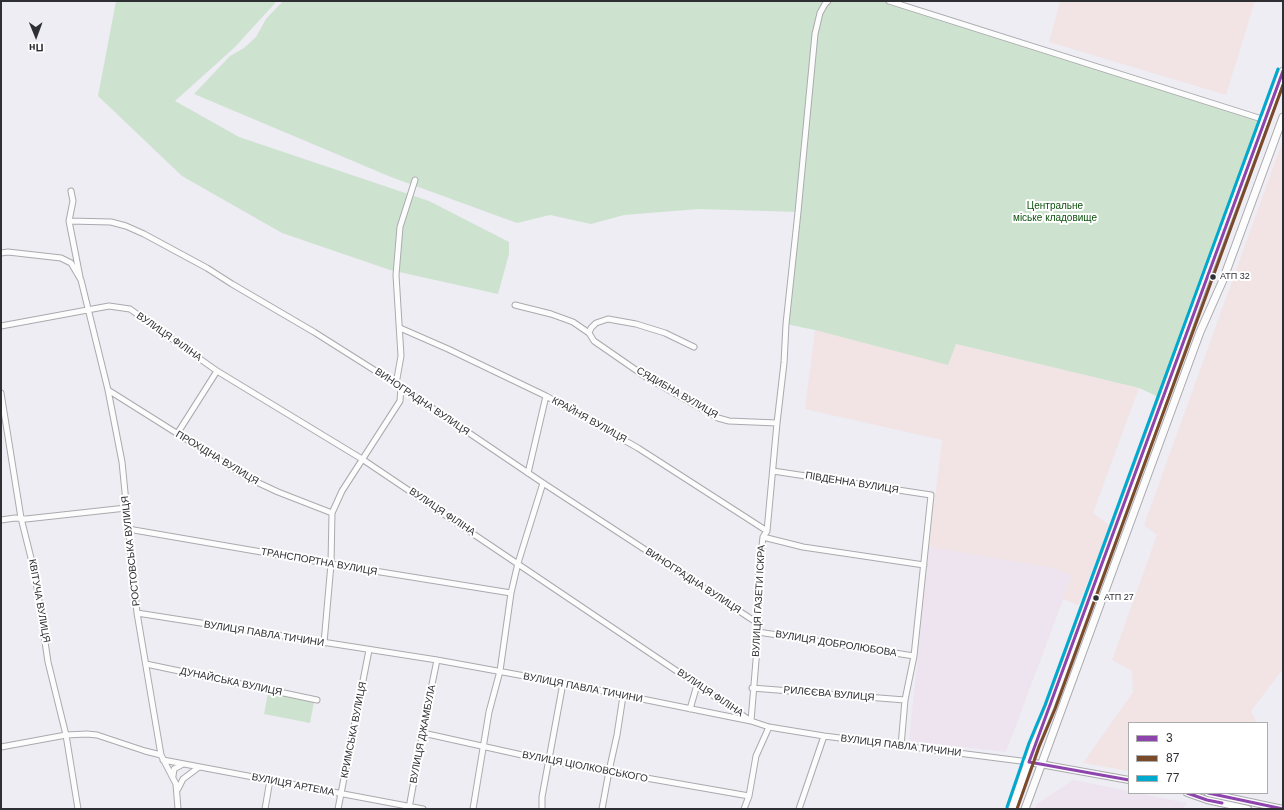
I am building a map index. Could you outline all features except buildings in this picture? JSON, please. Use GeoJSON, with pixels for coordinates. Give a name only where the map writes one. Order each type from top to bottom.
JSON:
{"type":"FeatureCollection","features":[{"type":"Feature","properties":{"kind":"main road"},"geometry":{"type":"LineString","coordinates":[[1012,809],[1164,399],[1201,292],[1283,71]]}},
{"type":"Feature","properties":{"kind":"main road"},"geometry":{"type":"LineString","coordinates":[[1025,809],[1200,332],[1223,280],[1283,117]]}},
{"type":"Feature","properties":{"kind":"street","name":"ВУЛИЦЯ ГАЗЕТИ ІСКРА"},"geometry":{"type":"LineString","coordinates":[[750,721],[758,632],[757,590],[762,537],[768,531],[776,423],[784,363],[786,324],[816,34],[820,13],[824,4],[828,1]]}},
{"type":"Feature","properties":{"kind":"street"},"geometry":{"type":"LineString","coordinates":[[889,1],[1265,120]]}},
{"type":"Feature","properties":{"kind":"street"},"geometry":{"type":"LineString","coordinates":[[396,384],[401,356],[396,275],[400,227],[415,180]]}},
{"type":"Feature","properties":{"kind":"street"},"geometry":{"type":"LineString","coordinates":[[71,191],[73,201],[69,222],[81,280]]}},
{"type":"Feature","properties":{"kind":"street","name":"ВИНОГРАДНА ВУЛИЦЯ"},"geometry":{"type":"LineString","coordinates":[[69,222],[111,222],[144,234],[206,268],[314,332],[396,384],[543,483],[758,624]]}},
{"type":"Feature","properties":{"kind":"street"},"geometry":{"type":"LineString","coordinates":[[1,253],[8,252],[61,258],[70,264],[81,280]]}},
{"type":"Feature","properties":{"kind":"street","name":"РОСТОВСЬКА ВУЛИЦЯ"},"geometry":{"type":"LineString","coordinates":[[81,280],[108,390],[122,462],[137,614],[162,758],[173,776],[177,790],[178,809]]}},
{"type":"Feature","properties":{"kind":"street","name":"СЯДИБНА ВУЛИЦЯ"},"geometry":{"type":"LineString","coordinates":[[515,305],[551,314],[573,322],[589,333],[594,341],[646,377],[718,418],[730,421],[776,423]]}},
{"type":"Feature","properties":{"kind":"street","name":"ВУЛИЦЯ ФІЛІНА"},"geometry":{"type":"LineString","coordinates":[[88,310],[109,306],[130,309],[217,371],[362,459],[750,721]]}},
{"type":"Feature","properties":{"kind":"street"},"geometry":{"type":"LineString","coordinates":[[1,326],[88,310]]}},
{"type":"Feature","properties":{"kind":"street"},"geometry":{"type":"LineString","coordinates":[[589,333],[591,328],[596,323],[608,319],[636,324],[665,333],[694,347]]}},
{"type":"Feature","properties":{"kind":"street","name":"КРАЙНЯ ВУЛИЦЯ"},"geometry":{"type":"LineString","coordinates":[[400,328],[448,349],[546,396],[638,448],[768,531]]}},
{"type":"Feature","properties":{"kind":"street"},"geometry":{"type":"LineString","coordinates":[[177,434],[217,371]]}},
{"type":"Feature","properties":{"kind":"street"},"geometry":{"type":"LineString","coordinates":[[324,643],[331,564],[332,513],[342,491],[400,401],[401,388]]}},
{"type":"Feature","properties":{"kind":"street","name":"ПРОХІДНА ВУЛИЦЯ"},"geometry":{"type":"LineString","coordinates":[[108,390],[248,478],[278,492],[332,513]]}},
{"type":"Feature","properties":{"kind":"street","name":"КВІТУЧА ВУЛИЦЯ"},"geometry":{"type":"LineString","coordinates":[[1,393],[21,518],[35,574],[48,662],[66,735],[78,809]]}},
{"type":"Feature","properties":{"kind":"street"},"geometry":{"type":"LineString","coordinates":[[528,473],[546,396]]}},
{"type":"Feature","properties":{"kind":"street","name":"ПІВДЕННА ВУЛИЦЯ"},"geometry":{"type":"LineString","coordinates":[[773,470],[931,495],[924,566]]}},
{"type":"Feature","properties":{"kind":"street"},"geometry":{"type":"LineString","coordinates":[[473,809],[488,712],[500,671],[511,593],[518,563],[543,483]]}},
{"type":"Feature","properties":{"kind":"street"},"geometry":{"type":"LineString","coordinates":[[1,520],[15,518],[26,519],[126,508]]}},
{"type":"Feature","properties":{"kind":"street","name":"ТРАНСПОРТНА ВУЛИЦЯ"},"geometry":{"type":"LineString","coordinates":[[128,529],[511,593]]}},
{"type":"Feature","properties":{"kind":"street"},"geometry":{"type":"LineString","coordinates":[[762,537],[803,547],[924,566],[914,656],[905,700],[901,746]]}},
{"type":"Feature","properties":{"kind":"street","name":"ВУЛИЦЯ ПАВЛА ТИЧИНИ"},"geometry":{"type":"LineString","coordinates":[[137,614],[500,671],[750,721],[769,727],[824,736],[1029,762]]}},
{"type":"Feature","properties":{"kind":"street","name":"ВУЛИЦЯ ДОБРОЛЮБОВА"},"geometry":{"type":"LineString","coordinates":[[758,632],[914,656]]}},
{"type":"Feature","properties":{"kind":"street","name":"КРИМСЬКА ВУЛИЦЯ"},"geometry":{"type":"LineString","coordinates":[[338,809],[369,650]]}},
{"type":"Feature","properties":{"kind":"street","name":"ВУЛИЦЯ ДЖАМБУЛА"},"geometry":{"type":"LineString","coordinates":[[409,808],[437,660]]}},
{"type":"Feature","properties":{"kind":"street","name":"ДУНАЙСЬКА ВУЛИЦЯ"},"geometry":{"type":"LineString","coordinates":[[146,664],[317,700]]}},
{"type":"Feature","properties":{"kind":"street"},"geometry":{"type":"LineString","coordinates":[[542,809],[542,797],[563,683]]}},
{"type":"Feature","properties":{"kind":"street"},"geometry":{"type":"LineString","coordinates":[[690,709],[698,685]]}},
{"type":"Feature","properties":{"kind":"street","name":"РИЛЄЄВА ВУЛИЦЯ"},"geometry":{"type":"LineString","coordinates":[[752,688],[905,700]]}},
{"type":"Feature","properties":{"kind":"street"},"geometry":{"type":"LineString","coordinates":[[602,809],[617,735],[623,696]]}},
{"type":"Feature","properties":{"kind":"street"},"geometry":{"type":"LineString","coordinates":[[744,809],[756,756],[769,727]]}},
{"type":"Feature","properties":{"kind":"street","name":"ВУЛИЦЯ ЦІОЛКОВСЬКОГО"},"geometry":{"type":"LineString","coordinates":[[423,733],[549,761],[748,796]]}},
{"type":"Feature","properties":{"kind":"street","name":"ВУЛИЦЯ АРТЕМА"},"geometry":{"type":"LineString","coordinates":[[1,747],[66,735],[97,734],[162,758],[183,764],[409,808],[423,809]]}},
{"type":"Feature","properties":{"kind":"street"},"geometry":{"type":"LineString","coordinates":[[799,809],[824,736]]}},
{"type":"Feature","properties":{"kind":"street"},"geometry":{"type":"LineString","coordinates":[[1029,762],[1128,780]]}},
{"type":"Feature","properties":{"kind":"street"},"geometry":{"type":"LineString","coordinates":[[183,764],[174,769],[173,776],[177,780],[183,780]]}},
{"type":"Feature","properties":{"kind":"street"},"geometry":{"type":"LineString","coordinates":[[177,790],[183,780],[199,767]]}},
{"type":"Feature","properties":{"kind":"street"},"geometry":{"type":"LineString","coordinates":[[265,809],[270,780]]}},
{"type":"Feature","properties":{"kind":"street"},"geometry":{"type":"LineString","coordinates":[[1190,794],[1207,800],[1248,809]]}},
{"type":"Feature","properties":{"kind":"street"},"geometry":{"type":"LineString","coordinates":[[1213,794],[1283,809]]}},
{"type":"Feature","properties":{"kind":"shaded area"},"geometry":{"type":"Polygon","coordinates":[[[1060,1],[1255,1],[1226,95],[1049,42],[1060,1]]]}},
{"type":"Feature","properties":{"kind":"shaded area"},"geometry":{"type":"Polygon","coordinates":[[[1283,140],[1283,669],[1251,711],[1256,721],[1255,722],[1128,722],[1128,771],[1083,763],[1133,692],[1132,671],[1112,660],[1157,535],[1144,525],[1283,140]]]}},
{"type":"Feature","properties":{"kind":"shaded area"},"geometry":{"type":"Polygon","coordinates":[[[815,330],[947,364],[956,344],[1139,388],[1093,513],[1110,526],[1078,605],[1063,599],[1072,576],[1052,568],[929,547],[942,440],[805,409],[815,330]]]}},
{"type":"Feature","properties":{"kind":"shaded area"},"geometry":{"type":"Polygon","coordinates":[[[929,547],[1052,568],[1072,576],[1006,752],[909,741],[929,547]]]}},
{"type":"Feature","properties":{"kind":"shaded area"},"geometry":{"type":"Polygon","coordinates":[[[1073,780],[1128,791],[1128,794],[1142,794],[1187,803],[1183,809],[1035,809],[1037,804],[1073,780]]]}},
{"type":"Feature","properties":{"kind":"green space"},"geometry":{"type":"Polygon","coordinates":[[[116,1],[277,1],[235,47],[175,101],[239,137],[429,201],[509,242],[509,254],[498,294],[390,270],[282,233],[182,176],[98,96],[116,1]]]}},
{"type":"Feature","properties":{"kind":"green space","name":"Центральне міське кладовище"},"geometry":{"type":"Polygon","coordinates":[[[283,1],[889,1],[1265,120],[1163,399],[1139,388],[956,344],[948,365],[815,330],[786,324],[798,212],[699,209],[624,215],[591,224],[550,215],[517,223],[391,177],[194,94],[230,56],[244,48],[256,37],[266,19],[283,1]]]}},
{"type":"Feature","properties":{"kind":"green space"},"geometry":{"type":"Polygon","coordinates":[[[268,693],[314,702],[310,723],[264,714],[268,693]]]}},
{"type":"Feature","properties":{"kind":"waterway"},"geometry":{"type":"LineString","coordinates":[[1,29],[1,43]]}},
{"type":"Feature","properties":{"kind":"transit line","name":"77"},"geometry":{"type":"LineString","coordinates":[[1007,807],[1029,743],[1045,705],[1278,69]]}},
{"type":"Feature","properties":{"kind":"transit line","name":"3"},"geometry":{"type":"LineString","coordinates":[[1128,780],[1029,762],[1283,71]]}},
{"type":"Feature","properties":{"kind":"transit line","name":"87"},"geometry":{"type":"LineString","coordinates":[[1017,809],[1283,85]]}},
{"type":"Feature","properties":{"kind":"transit line","name":"3"},"geometry":{"type":"LineString","coordinates":[[1190,794],[1222,803]]}},
{"type":"Feature","properties":{"kind":"transit line","name":"3"},"geometry":{"type":"LineString","coordinates":[[1213,794],[1283,809]]}},
{"type":"Feature","properties":{"kind":"place","name":"АТП 32"},"geometry":{"type":"Point","coordinates":[1213,277]}},
{"type":"Feature","properties":{"kind":"place","name":"АТП 27"},"geometry":{"type":"Point","coordinates":[1096,598]}}]}
